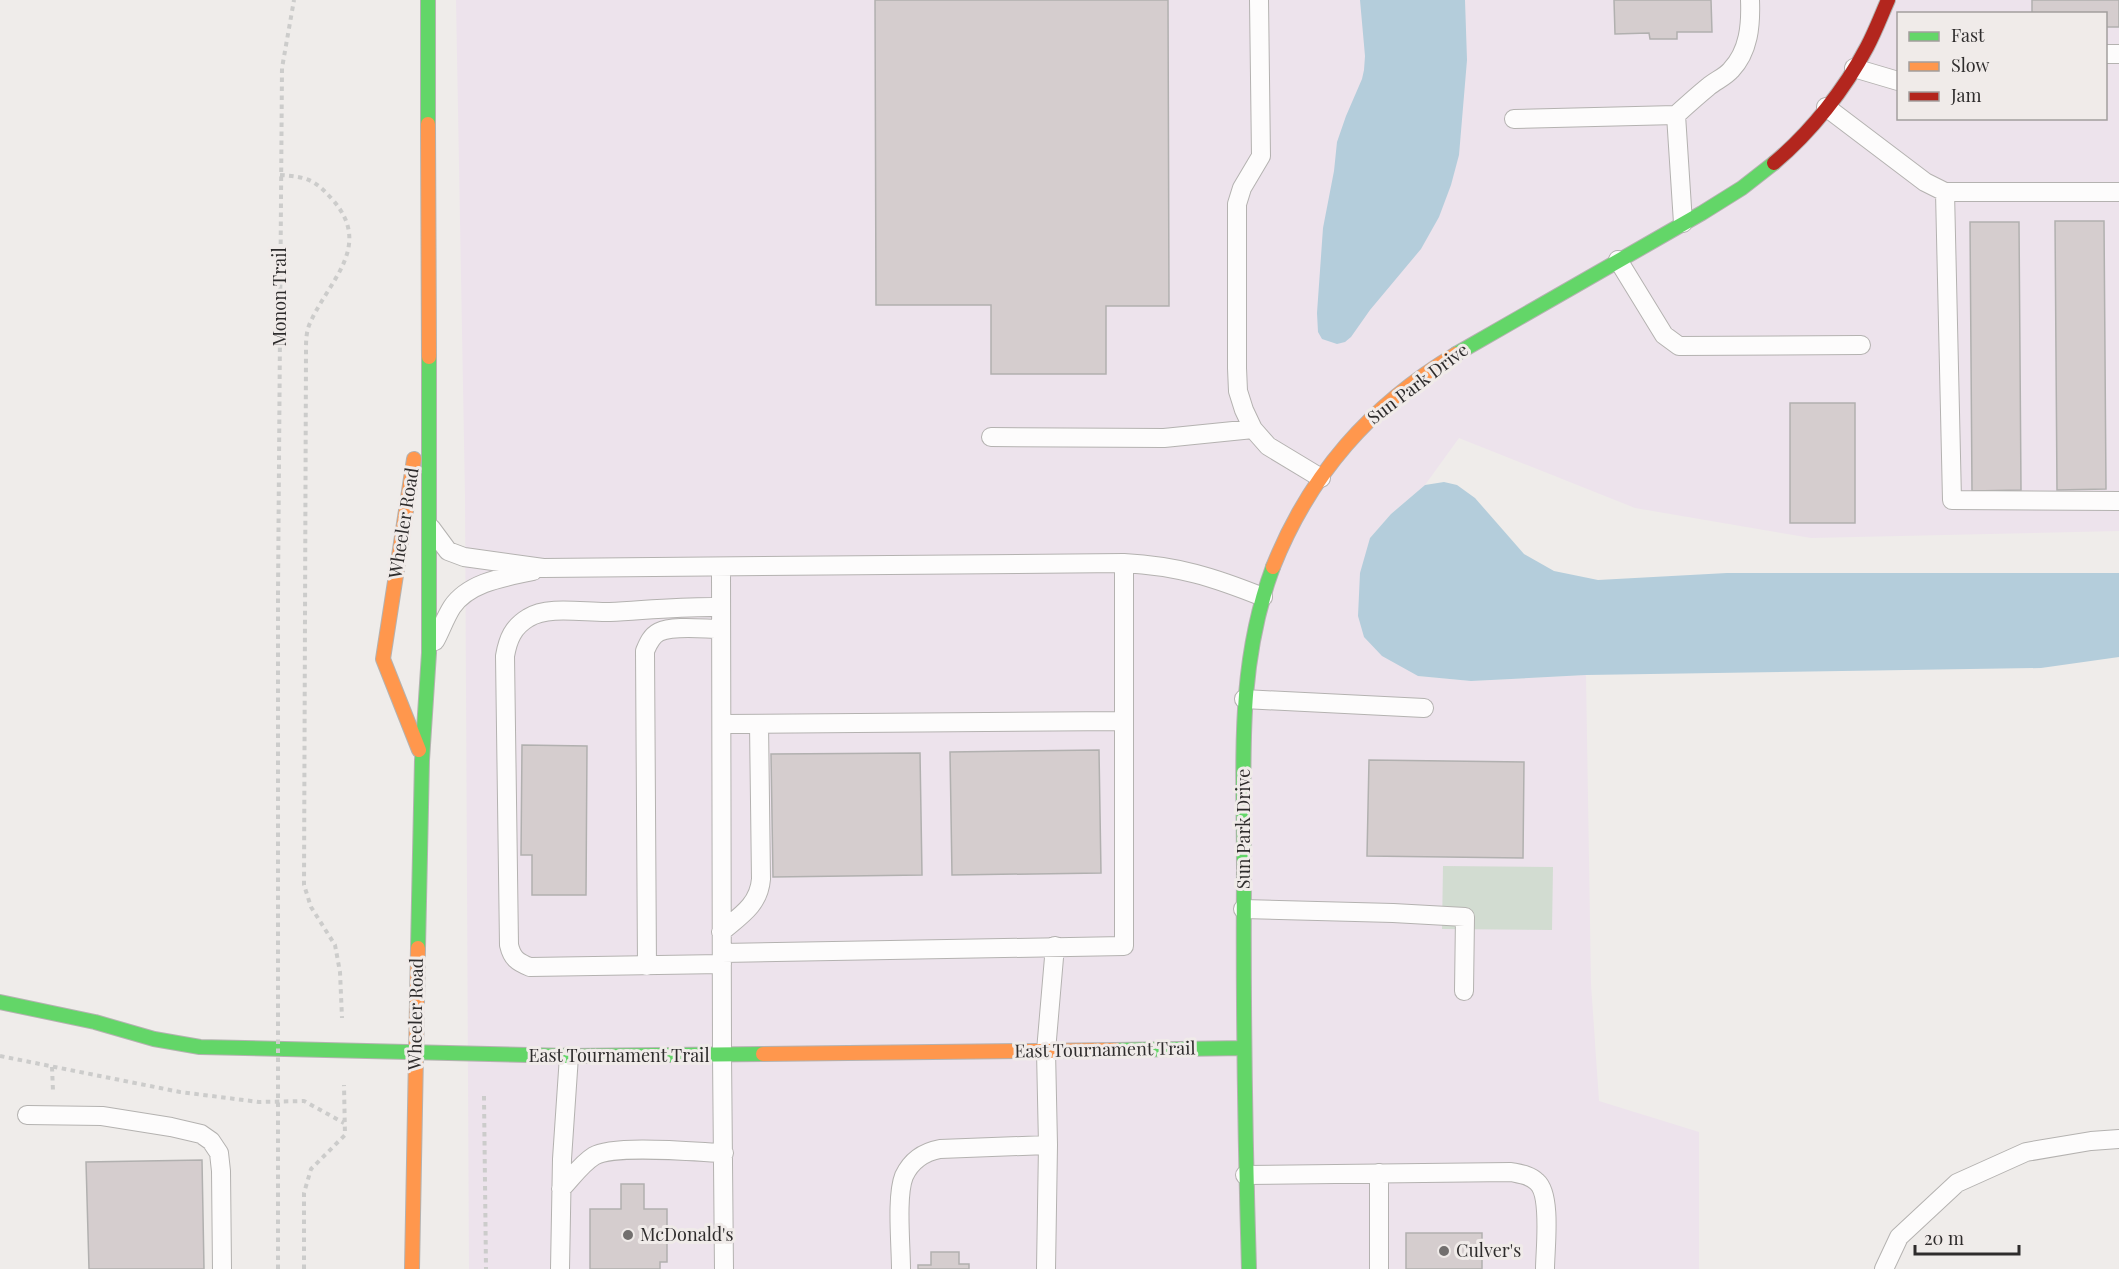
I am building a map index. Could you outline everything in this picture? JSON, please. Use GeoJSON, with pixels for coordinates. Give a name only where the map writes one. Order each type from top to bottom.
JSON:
{"type":"FeatureCollection","features":[{"type":"Feature","properties":{"kind":"street","name":"Wheeler Road"},"geometry":{"type":"LineString","coordinates":[[412,1269],[423,760],[429,653],[428,0]]}},
{"type":"Feature","properties":{"kind":"street","name":"Sun Park Drive"},"geometry":{"type":"LineString","coordinates":[[1249,1269],[1243,1048],[1244,699],[1249,653],[1257,612],[1276,560],[1298,512],[1360,427],[1389,402],[1443,362],[1740,190],[1795,143],[1840,90],[1868,45],[1887,0]]}},
{"type":"Feature","properties":{"kind":"street","name":"Wheeler Road"},"geometry":{"type":"LineString","coordinates":[[423,760],[383,658],[430,352]]}},
{"type":"Feature","properties":{"kind":"street","name":"East Tournament Trail"},"geometry":{"type":"LineString","coordinates":[[0,1002],[95,1022],[154,1039],[201,1047],[569,1056],[1243,1048]]}},
{"type":"Feature","properties":{"kind":"lane"},"geometry":{"type":"LineString","coordinates":[[1259,0],[1261,156],[1242,188],[1237,204],[1238,391],[1252,429],[1268,446],[1322,478]]}},
{"type":"Feature","properties":{"kind":"lane"},"geometry":{"type":"LineString","coordinates":[[1514,118],[1676,115],[1709,86],[1730,72],[1740,57],[1745,46],[1750,21],[1750,0]]}},
{"type":"Feature","properties":{"kind":"lane"},"geometry":{"type":"LineString","coordinates":[[1854,68],[1897,80]]}},
{"type":"Feature","properties":{"kind":"lane"},"geometry":{"type":"LineString","coordinates":[[1826,106],[1925,182],[1945,192],[2119,192]]}},
{"type":"Feature","properties":{"kind":"lane"},"geometry":{"type":"LineString","coordinates":[[1676,115],[1683,223]]}},
{"type":"Feature","properties":{"kind":"lane"},"geometry":{"type":"LineString","coordinates":[[1945,192],[1952,500],[2119,501]]}},
{"type":"Feature","properties":{"kind":"lane"},"geometry":{"type":"LineString","coordinates":[[1618,260],[1664,335],[1679,346],[1861,345]]}},
{"type":"Feature","properties":{"kind":"lane"},"geometry":{"type":"LineString","coordinates":[[991,437],[1164,438],[1252,429]]}},
{"type":"Feature","properties":{"kind":"lane"},"geometry":{"type":"LineString","coordinates":[[430,527],[448,551],[464,557],[543,568],[1124,563],[1153,565],[1220,579],[1263,597]]}},
{"type":"Feature","properties":{"kind":"lane"},"geometry":{"type":"LineString","coordinates":[[721,607],[682,606],[610,612],[547,611],[530,616],[517,626],[508,639],[505,656],[509,945],[512,955],[519,963],[530,967],[647,966],[722,958],[1055,946],[1124,946],[1124,563]]}},
{"type":"Feature","properties":{"kind":"lane"},"geometry":{"type":"LineString","coordinates":[[721,567],[724,1269]]}},
{"type":"Feature","properties":{"kind":"lane"},"geometry":{"type":"LineString","coordinates":[[429,653],[453,606],[470,591],[496,580],[543,568]]}},
{"type":"Feature","properties":{"kind":"lane"},"geometry":{"type":"LineString","coordinates":[[647,966],[645,651],[650,639],[658,632],[671,629],[721,629]]}},
{"type":"Feature","properties":{"kind":"lane"},"geometry":{"type":"LineString","coordinates":[[1244,699],[1424,708]]}},
{"type":"Feature","properties":{"kind":"lane"},"geometry":{"type":"LineString","coordinates":[[722,724],[1123,721]]}},
{"type":"Feature","properties":{"kind":"lane"},"geometry":{"type":"LineString","coordinates":[[721,932],[746,910],[759,894],[761,879],[759,724]]}},
{"type":"Feature","properties":{"kind":"lane"},"geometry":{"type":"LineString","coordinates":[[1243,909],[1465,917],[1464,991]]}},
{"type":"Feature","properties":{"kind":"lane"},"geometry":{"type":"LineString","coordinates":[[1046,1269],[1048,1146],[1046,1051],[1055,946]]}},
{"type":"Feature","properties":{"kind":"lane"},"geometry":{"type":"LineString","coordinates":[[560,1269],[561,1190],[569,1056]]}},
{"type":"Feature","properties":{"kind":"lane"},"geometry":{"type":"LineString","coordinates":[[27,1115],[102,1116],[171,1127],[201,1134],[212,1141],[219,1154],[221,1171],[222,1269]]}},
{"type":"Feature","properties":{"kind":"lane"},"geometry":{"type":"LineString","coordinates":[[1884,1269],[1899,1237],[1957,1183],[2026,1152],[2091,1141],[2119,1139]]}},
{"type":"Feature","properties":{"kind":"lane"},"geometry":{"type":"LineString","coordinates":[[901,1269],[903,1178],[909,1167],[927,1151],[1048,1146]]}},
{"type":"Feature","properties":{"kind":"lane"},"geometry":{"type":"LineString","coordinates":[[561,1190],[588,1160],[603,1152],[621,1150],[724,1153]]}},
{"type":"Feature","properties":{"kind":"lane"},"geometry":{"type":"LineString","coordinates":[[1245,1175],[1511,1172],[1527,1175],[1538,1182],[1543,1189],[1546,1202],[1545,1269]]}},
{"type":"Feature","properties":{"kind":"lane"},"geometry":{"type":"LineString","coordinates":[[1379,1173],[1379,1269]]}},
{"type":"Feature","properties":{"kind":"path","name":"Monon Trail"},"geometry":{"type":"LineString","coordinates":[[278,1269],[280,175],[282,68],[294,0]]}},
{"type":"Feature","properties":{"kind":"path"},"geometry":{"type":"LineString","coordinates":[[280,175],[306,177],[323,190],[338,206],[345,219],[350,241],[343,267],[310,324],[306,350],[304,885],[312,908],[335,945],[340,972]]}},
{"type":"Feature","properties":{"kind":"path"},"geometry":{"type":"LineString","coordinates":[[0,1056],[180,1092],[259,1102],[304,1101],[344,1123]]}},
{"type":"Feature","properties":{"kind":"path"},"geometry":{"type":"LineString","coordinates":[[304,1269],[304,1193],[311,1169],[345,1135],[344,1095]]}},
{"type":"Feature","properties":{"kind":"path"},"geometry":{"type":"LineString","coordinates":[[484,1096],[486,1269]]}},
{"type":"Feature","properties":{"kind":"shaded area"},"geometry":{"type":"Polygon","coordinates":[[[456,0],[2119,0],[2119,531],[1811,538],[1635,508],[1459,438],[1425,485],[1391,514],[1370,538],[1418,676],[1471,681],[1586,675],[1591,984],[1599,1101],[1699,1132],[1699,1269],[469,1269],[465,496],[456,0]]]}},
{"type":"Feature","properties":{"kind":"shaded area"},"geometry":{"type":"Polygon","coordinates":[[[1443,866],[1553,867],[1552,930],[1442,929],[1443,866]]]}},
{"type":"Feature","properties":{"kind":"water"},"geometry":{"type":"Polygon","coordinates":[[[1360,0],[1465,0],[1467,60],[1459,155],[1439,217],[1421,249],[1370,310],[1351,337],[1337,344],[1322,339],[1318,332],[1317,313],[1323,228],[1337,142],[1364,70],[1360,0]]]}},
{"type":"Feature","properties":{"kind":"water"},"geometry":{"type":"Polygon","coordinates":[[[1444,482],[1457,485],[1475,498],[1524,554],[1554,571],[1598,580],[1727,573],[2119,573],[2119,657],[2041,668],[1586,675],[1471,681],[1418,676],[1382,656],[1364,637],[1358,616],[1360,573],[1370,538],[1391,514],[1425,485],[1444,482]]]}},
{"type":"Feature","properties":{"kind":"building"},"geometry":{"type":"Polygon","coordinates":[[[875,0],[1168,0],[1169,306],[1106,306],[1106,374],[991,374],[991,305],[876,305],[875,0]]]}},
{"type":"Feature","properties":{"kind":"building"},"geometry":{"type":"Polygon","coordinates":[[[1614,0],[1711,0],[1712,32],[1677,32],[1677,39],[1650,39],[1649,33],[1615,34],[1614,0]]]}},
{"type":"Feature","properties":{"kind":"building"},"geometry":{"type":"Polygon","coordinates":[[[2032,0],[2119,0],[2119,27],[2107,27],[2107,12],[2032,12],[2032,0]]]}},
{"type":"Feature","properties":{"kind":"building"},"geometry":{"type":"Polygon","coordinates":[[[2055,221],[2104,221],[2106,489],[2057,490],[2055,221]]]}},
{"type":"Feature","properties":{"kind":"building"},"geometry":{"type":"Polygon","coordinates":[[[1970,222],[2019,222],[2021,490],[1972,491],[1970,222]]]}},
{"type":"Feature","properties":{"kind":"building"},"geometry":{"type":"Polygon","coordinates":[[[1790,403],[1855,403],[1855,523],[1790,523],[1790,403]]]}},
{"type":"Feature","properties":{"kind":"building"},"geometry":{"type":"Polygon","coordinates":[[[522,745],[587,746],[586,895],[532,895],[532,855],[521,855],[522,745]]]}},
{"type":"Feature","properties":{"kind":"building"},"geometry":{"type":"Polygon","coordinates":[[[1099,750],[1101,873],[952,875],[950,752],[1099,750]]]}},
{"type":"Feature","properties":{"kind":"building"},"geometry":{"type":"Polygon","coordinates":[[[920,753],[922,875],[773,877],[771,754],[920,753]]]}},
{"type":"Feature","properties":{"kind":"building"},"geometry":{"type":"Polygon","coordinates":[[[1369,760],[1524,762],[1523,858],[1367,856],[1369,760]]]}},
{"type":"Feature","properties":{"kind":"building"},"geometry":{"type":"Polygon","coordinates":[[[202,1160],[204,1269],[89,1269],[86,1162],[202,1160]]]}},
{"type":"Feature","properties":{"kind":"building","name":"McDonald's"},"geometry":{"type":"Polygon","coordinates":[[[621,1184],[644,1184],[644,1209],[667,1209],[667,1262],[660,1262],[660,1269],[590,1269],[590,1209],[621,1209],[621,1184]]]}},
{"type":"Feature","properties":{"kind":"building","name":"Culver's"},"geometry":{"type":"Polygon","coordinates":[[[1406,1233],[1482,1233],[1482,1269],[1406,1269],[1406,1233]]]}},
{"type":"Feature","properties":{"kind":"building"},"geometry":{"type":"Polygon","coordinates":[[[931,1252],[959,1252],[959,1264],[969,1264],[969,1269],[918,1269],[918,1265],[931,1265],[931,1252]]]}},
{"type":"Feature","properties":{"kind":"traffic: fast"},"geometry":{"type":"LineString","coordinates":[[428,0],[428,124]]}},
{"type":"Feature","properties":{"kind":"traffic: fast"},"geometry":{"type":"LineString","coordinates":[[1456,354],[1702,213],[1742,188],[1774,163]]}},
{"type":"Feature","properties":{"kind":"traffic: fast"},"geometry":{"type":"LineString","coordinates":[[418,948],[422,760],[429,653],[429,357]]}},
{"type":"Feature","properties":{"kind":"traffic: fast"},"geometry":{"type":"LineString","coordinates":[[1249,1269],[1245,1119],[1243,753],[1253,641],[1261,604],[1273,567]]}},
{"type":"Feature","properties":{"kind":"traffic: fast"},"geometry":{"type":"LineString","coordinates":[[0,1002],[95,1022],[154,1039],[200,1047],[569,1056],[763,1054]]}},
{"type":"Feature","properties":{"kind":"traffic: fast"},"geometry":{"type":"LineString","coordinates":[[1116,1050],[1243,1048]]}},
{"type":"Feature","properties":{"kind":"traffic: slow"},"geometry":{"type":"LineString","coordinates":[[428,124],[429,357]]}},
{"type":"Feature","properties":{"kind":"traffic: slow"},"geometry":{"type":"LineString","coordinates":[[1273,567],[1305,502],[1324,472],[1346,445],[1396,396],[1456,354]]}},
{"type":"Feature","properties":{"kind":"traffic: slow"},"geometry":{"type":"LineString","coordinates":[[414,459],[383,659],[419,750]]}},
{"type":"Feature","properties":{"kind":"traffic: slow"},"geometry":{"type":"LineString","coordinates":[[412,1269],[418,948]]}},
{"type":"Feature","properties":{"kind":"traffic: slow"},"geometry":{"type":"LineString","coordinates":[[763,1054],[1116,1050]]}},
{"type":"Feature","properties":{"kind":"traffic: jam"},"geometry":{"type":"LineString","coordinates":[[1774,163],[1814,124],[1838,94],[1867,47],[1888,0]]}},
{"type":"Feature","properties":{"kind":"place","name":"McDonald's"},"geometry":{"type":"Point","coordinates":[628,1235]}},
{"type":"Feature","properties":{"kind":"place","name":"Culver's"},"geometry":{"type":"Point","coordinates":[1444,1251]}}]}
